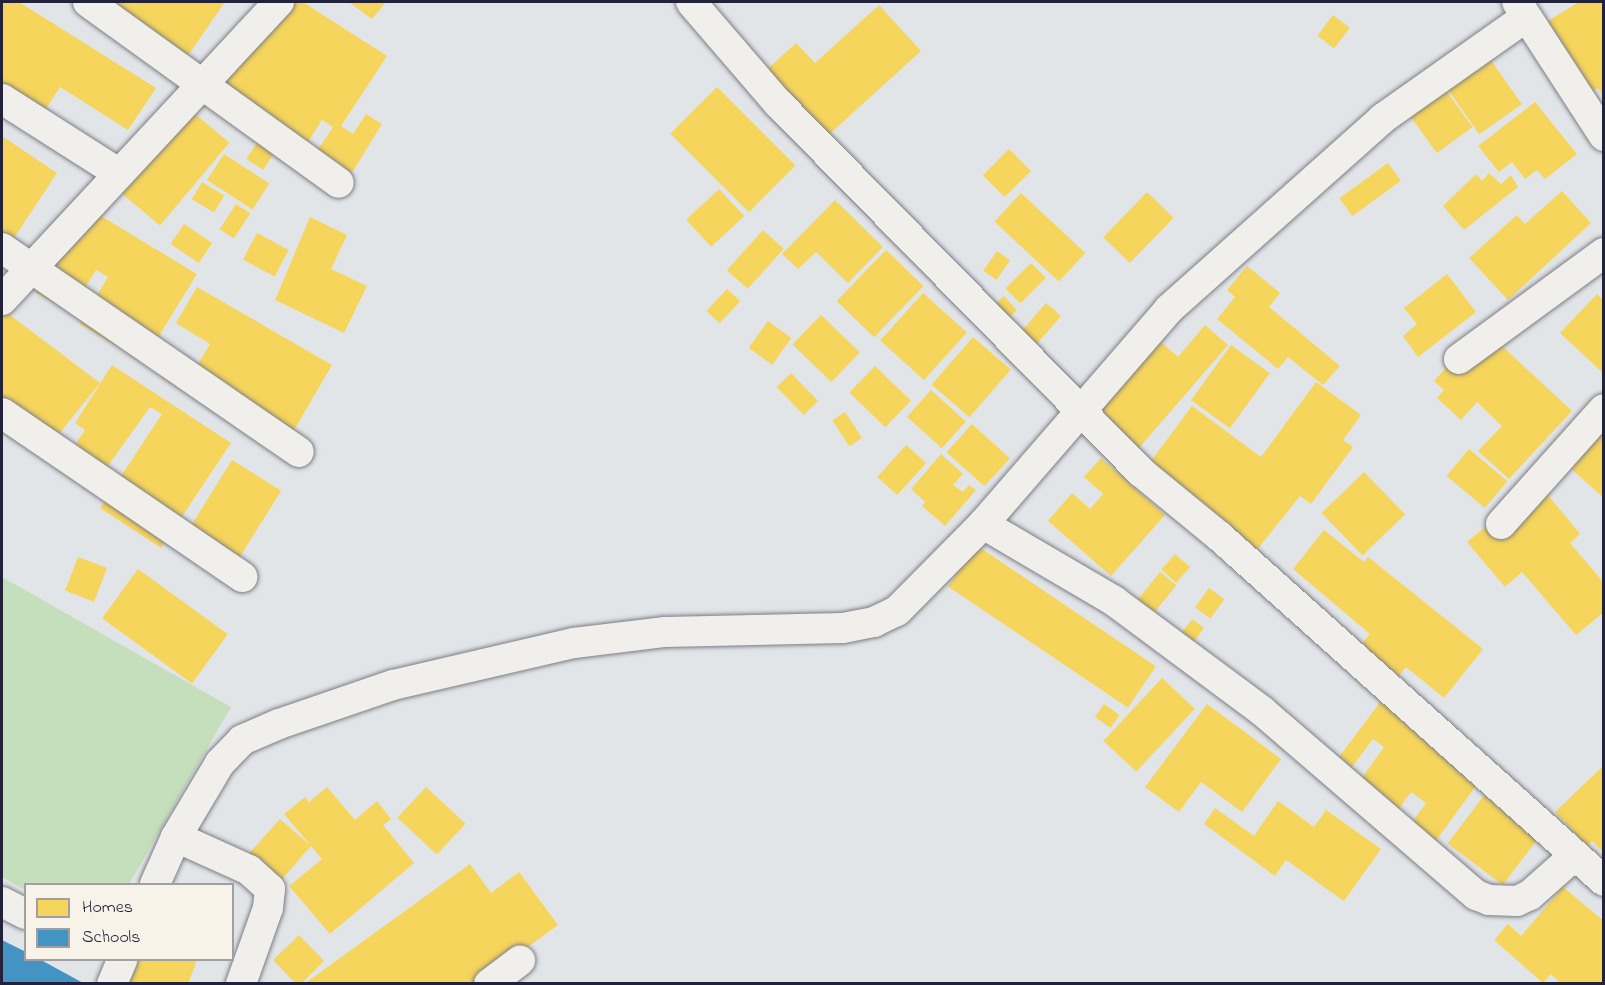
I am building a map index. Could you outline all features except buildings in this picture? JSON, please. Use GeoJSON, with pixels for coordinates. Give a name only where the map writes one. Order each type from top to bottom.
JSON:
{"type":"FeatureCollection","features":[{"type":"Feature","properties":{"kind":"street"},"geometry":{"type":"LineString","coordinates":[[88,2],[204,81],[339,183]]}},
{"type":"Feature","properties":{"kind":"street"},"geometry":{"type":"LineString","coordinates":[[2,300],[30,266],[279,2]]}},
{"type":"Feature","properties":{"kind":"street"},"geometry":{"type":"LineString","coordinates":[[691,2],[778,103],[1141,472],[1219,536],[1604,881]]}},
{"type":"Feature","properties":{"kind":"street"},"geometry":{"type":"LineString","coordinates":[[156,883],[176,837],[220,763],[242,741],[279,724],[393,685],[574,643],[665,632],[764,632],[843,628],[874,622],[897,611],[983,524],[1078,410],[1169,309],[1383,118],[1521,10],[1570,81],[1604,136]]}},
{"type":"Feature","properties":{"kind":"street"},"geometry":{"type":"LineString","coordinates":[[2,99],[118,173]]}},
{"type":"Feature","properties":{"kind":"street"},"geometry":{"type":"LineString","coordinates":[[2,248],[299,452]]}},
{"type":"Feature","properties":{"kind":"street"},"geometry":{"type":"LineString","coordinates":[[1459,359],[1604,253]]}},
{"type":"Feature","properties":{"kind":"street"},"geometry":{"type":"LineString","coordinates":[[1502,524],[1604,409]]}},
{"type":"Feature","properties":{"kind":"street"},"geometry":{"type":"LineString","coordinates":[[2,413],[242,577]]}},
{"type":"Feature","properties":{"kind":"street"},"geometry":{"type":"LineString","coordinates":[[983,524],[1114,601],[1262,711],[1476,895],[1489,900],[1517,901],[1530,895],[1575,855]]}},
{"type":"Feature","properties":{"kind":"street"},"geometry":{"type":"LineString","coordinates":[[176,837],[249,870],[270,889],[268,908],[241,984]]}},
{"type":"Feature","properties":{"kind":"street"},"geometry":{"type":"LineString","coordinates":[[2,902],[24,913]]}},
{"type":"Feature","properties":{"kind":"street"},"geometry":{"type":"LineString","coordinates":[[489,984],[520,961]]}},
{"type":"Feature","properties":{"kind":"green space"},"geometry":{"type":"Polygon","coordinates":[[[2,577],[231,707],[130,883],[24,883],[24,889],[2,877],[2,577]]]}}]}
